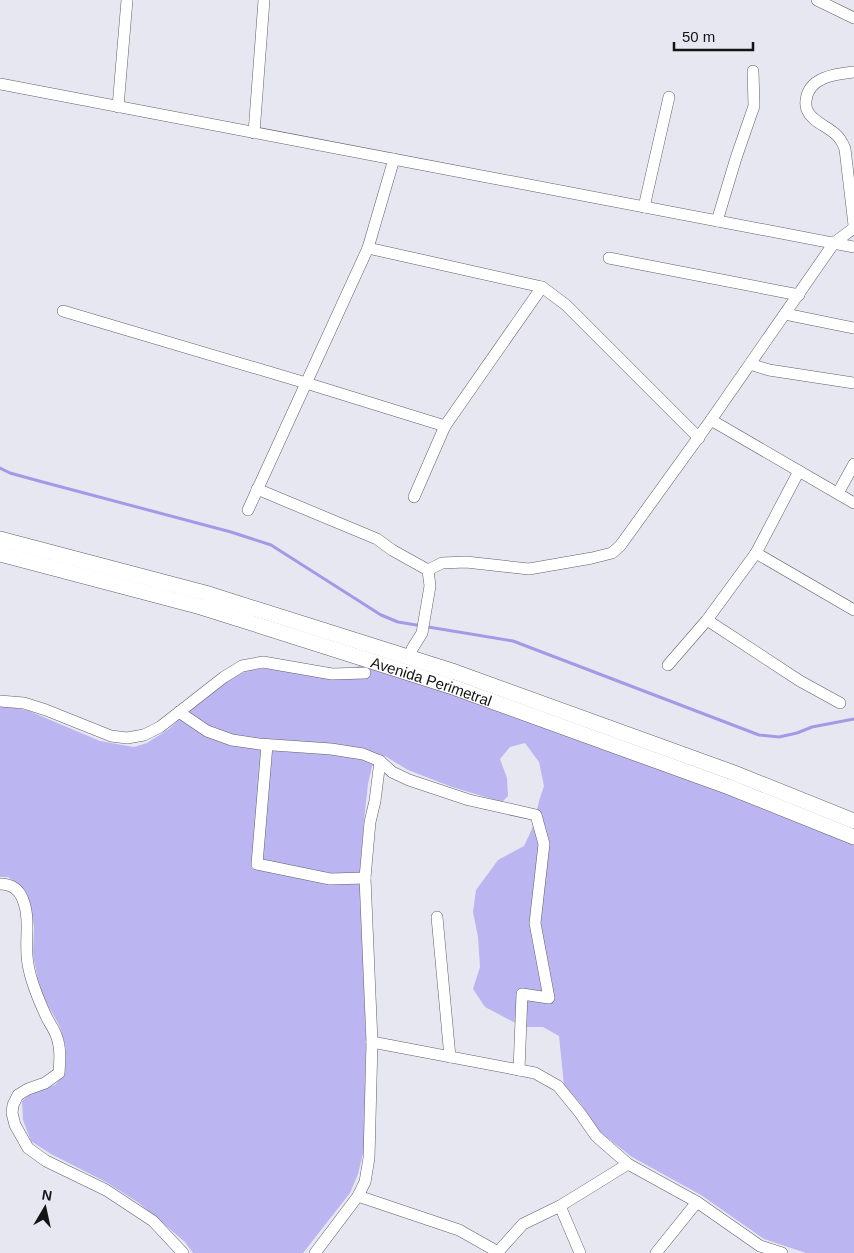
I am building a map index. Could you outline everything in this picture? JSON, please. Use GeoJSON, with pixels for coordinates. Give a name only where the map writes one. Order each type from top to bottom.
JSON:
{"type":"FeatureCollection","features":[{"type":"Feature","properties":{"kind":"main road","name":"Avenida Perimetral"},"geometry":{"type":"LineString","coordinates":[[0,539],[205,593],[455,672],[734,773],[854,821]]}},
{"type":"Feature","properties":{"kind":"main road","name":"Avenida Perimetral"},"geometry":{"type":"LineString","coordinates":[[0,554],[201,607],[450,686],[729,787],[854,837]]}},
{"type":"Feature","properties":{"kind":"street"},"geometry":{"type":"LineString","coordinates":[[118,107],[127,0]]}},
{"type":"Feature","properties":{"kind":"street"},"geometry":{"type":"LineString","coordinates":[[254,132],[264,0]]}},
{"type":"Feature","properties":{"kind":"street"},"geometry":{"type":"LineString","coordinates":[[817,0],[854,18]]}},
{"type":"Feature","properties":{"kind":"street"},"geometry":{"type":"LineString","coordinates":[[717,221],[754,106],[753,71]]}},
{"type":"Feature","properties":{"kind":"street"},"geometry":{"type":"LineString","coordinates":[[428,570],[442,562],[466,562],[529,569],[612,553],[620,546],[712,420],[834,244],[854,227],[845,149],[840,139],[833,132],[812,117],[806,106],[806,95],[811,86],[820,79],[836,74],[854,72]]}},
{"type":"Feature","properties":{"kind":"street"},"geometry":{"type":"LineString","coordinates":[[0,84],[854,247]]}},
{"type":"Feature","properties":{"kind":"street"},"geometry":{"type":"LineString","coordinates":[[644,207],[669,97]]}},
{"type":"Feature","properties":{"kind":"street"},"geometry":{"type":"LineString","coordinates":[[248,510],[368,248],[394,159]]}},
{"type":"Feature","properties":{"kind":"street"},"geometry":{"type":"LineString","coordinates":[[368,248],[542,287],[566,305],[699,438]]}},
{"type":"Feature","properties":{"kind":"street"},"geometry":{"type":"LineString","coordinates":[[608,258],[799,294]]}},
{"type":"Feature","properties":{"kind":"street"},"geometry":{"type":"LineString","coordinates":[[414,497],[445,426],[542,287]]}},
{"type":"Feature","properties":{"kind":"street"},"geometry":{"type":"LineString","coordinates":[[62,311],[445,426]]}},
{"type":"Feature","properties":{"kind":"street"},"geometry":{"type":"LineString","coordinates":[[785,314],[854,328]]}},
{"type":"Feature","properties":{"kind":"street"},"geometry":{"type":"LineString","coordinates":[[750,364],[769,370],[854,383]]}},
{"type":"Feature","properties":{"kind":"street"},"geometry":{"type":"LineString","coordinates":[[712,420],[854,503]]}},
{"type":"Feature","properties":{"kind":"street"},"geometry":{"type":"LineString","coordinates":[[838,493],[854,464]]}},
{"type":"Feature","properties":{"kind":"street"},"geometry":{"type":"LineString","coordinates":[[668,665],[706,620],[756,553],[799,471]]}},
{"type":"Feature","properties":{"kind":"street"},"geometry":{"type":"LineString","coordinates":[[257,489],[377,539],[392,550],[428,570]]}},
{"type":"Feature","properties":{"kind":"street"},"geometry":{"type":"LineString","coordinates":[[756,553],[854,610]]}},
{"type":"Feature","properties":{"kind":"street"},"geometry":{"type":"LineString","coordinates":[[412,648],[422,633],[430,586],[428,570]]}},
{"type":"Feature","properties":{"kind":"street"},"geometry":{"type":"LineString","coordinates":[[706,620],[800,681],[840,703]]}},
{"type":"Feature","properties":{"kind":"street"},"geometry":{"type":"LineString","coordinates":[[0,701],[24,703],[111,736],[127,738],[144,736],[160,727],[224,677],[242,666],[262,662],[332,674],[365,673]]}},
{"type":"Feature","properties":{"kind":"street"},"geometry":{"type":"LineString","coordinates":[[179,712],[207,731],[232,740],[267,745],[331,749],[363,754],[380,761],[392,772],[409,780],[469,800],[536,815],[544,844],[535,923],[548,998],[522,994],[519,1070]]}},
{"type":"Feature","properties":{"kind":"street"},"geometry":{"type":"LineString","coordinates":[[267,745],[256,864],[330,880],[366,878]]}},
{"type":"Feature","properties":{"kind":"street"},"geometry":{"type":"LineString","coordinates":[[316,1253],[358,1196],[365,1182],[369,1158],[372,1042],[366,878],[370,822],[375,801],[380,761]]}},
{"type":"Feature","properties":{"kind":"street"},"geometry":{"type":"LineString","coordinates":[[0,884],[7,884],[18,890],[23,899],[26,912],[27,964],[33,987],[56,1035],[60,1056],[60,1073],[45,1083],[18,1094],[12,1113],[17,1130],[28,1148],[46,1161],[106,1190],[153,1221],[183,1253]]}},
{"type":"Feature","properties":{"kind":"street"},"geometry":{"type":"LineString","coordinates":[[437,917],[450,1057]]}},
{"type":"Feature","properties":{"kind":"street"},"geometry":{"type":"LineString","coordinates":[[372,1042],[535,1073],[558,1086],[596,1136],[628,1164],[697,1202],[757,1249],[782,1253]]}},
{"type":"Feature","properties":{"kind":"street"},"geometry":{"type":"LineString","coordinates":[[358,1196],[459,1230],[498,1252],[523,1224],[560,1206],[628,1164]]}},
{"type":"Feature","properties":{"kind":"street"},"geometry":{"type":"LineString","coordinates":[[656,1253],[697,1202]]}},
{"type":"Feature","properties":{"kind":"street"},"geometry":{"type":"LineString","coordinates":[[560,1206],[580,1253]]}},
{"type":"Feature","properties":{"kind":"shaded area"},"geometry":{"type":"Polygon","coordinates":[[[371,661],[854,838],[854,1253],[806,1253],[764,1239],[701,1195],[632,1157],[600,1132],[581,1104],[564,1085],[559,1036],[543,1027],[523,1027],[485,1007],[473,989],[480,967],[478,937],[473,912],[476,890],[498,860],[524,846],[532,829],[544,786],[539,762],[525,743],[510,747],[500,759],[507,778],[508,796],[502,802],[452,787],[408,770],[385,756],[372,766],[364,820],[360,874],[366,1039],[364,1149],[358,1174],[350,1193],[303,1253],[193,1253],[185,1242],[139,1203],[106,1182],[51,1154],[31,1141],[23,1120],[22,1101],[33,1092],[55,1085],[65,1074],[66,1049],[60,1027],[44,998],[38,980],[33,954],[34,927],[30,906],[21,886],[8,877],[0,877],[0,707],[7,706],[29,711],[100,741],[134,747],[147,743],[169,729],[216,688],[234,676],[250,670],[270,668],[346,671],[371,661]]]}},
{"type":"Feature","properties":{"kind":"waterway"},"geometry":{"type":"LineString","coordinates":[[0,468],[10,473],[231,532],[271,545],[381,615],[398,622],[513,641],[759,735],[779,737],[812,727],[854,719]]}}]}
